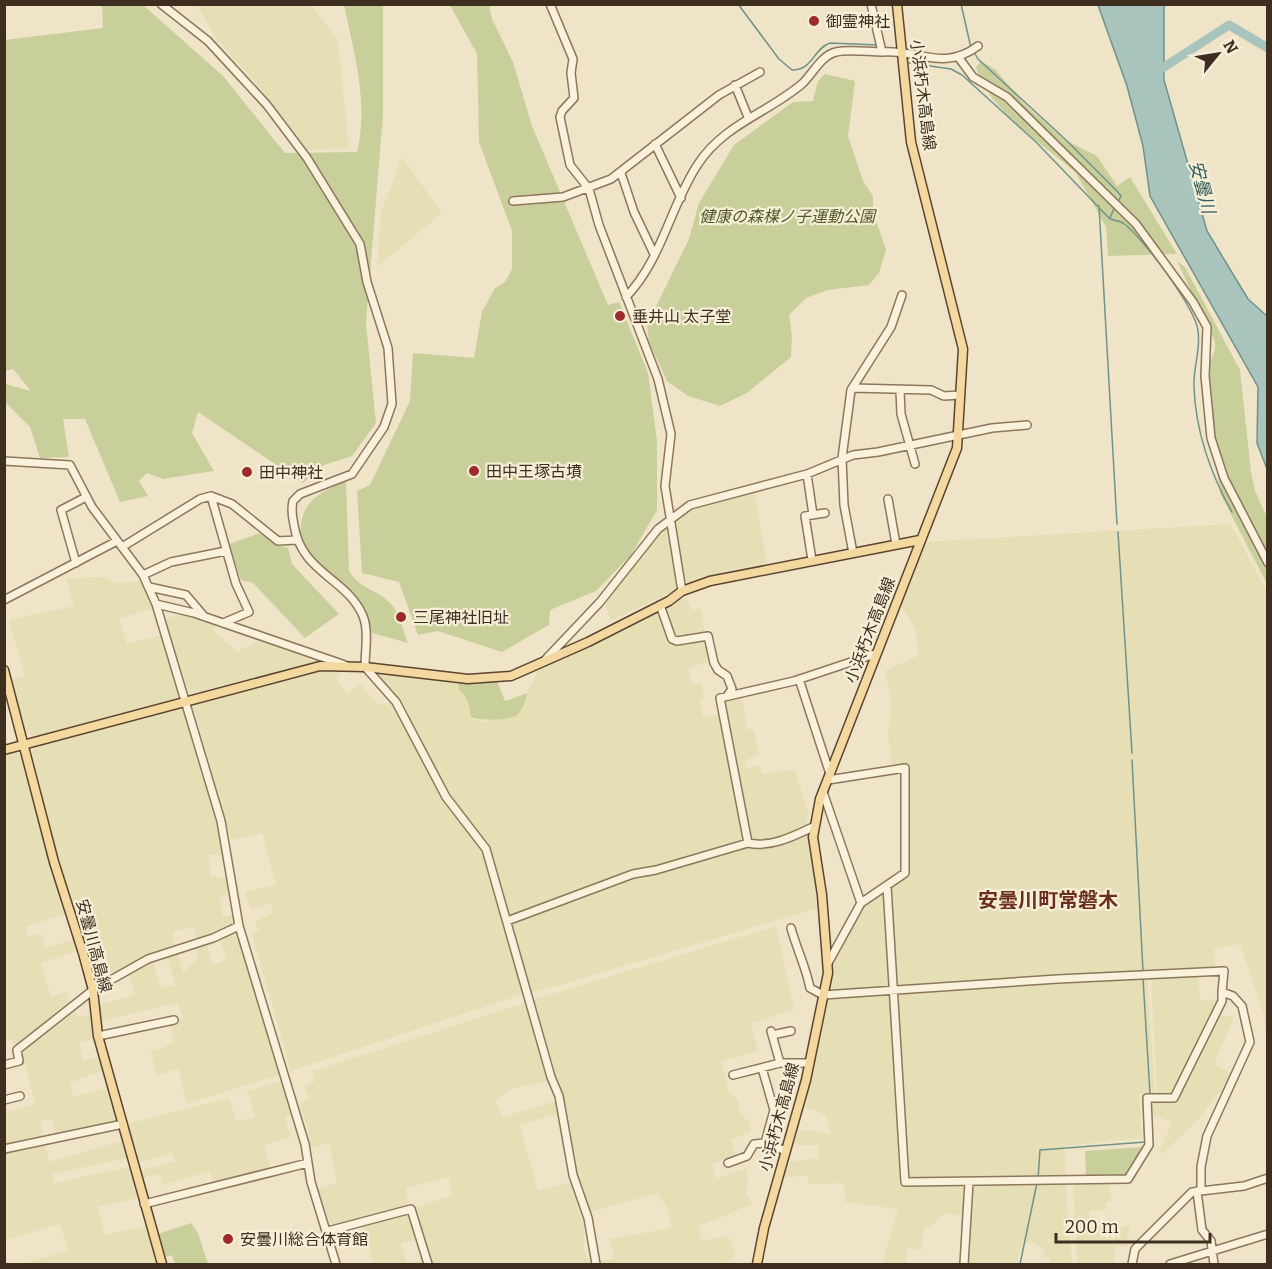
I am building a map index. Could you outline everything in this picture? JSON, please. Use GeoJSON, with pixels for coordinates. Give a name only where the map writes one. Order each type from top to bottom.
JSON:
{"type":"FeatureCollection","features":[{"type":"Feature","properties":{"kind":"main road","name":"小浜朽木高島線"},"geometry":{"type":"LineString","coordinates":[[757,1264],[764,1228],[809,1063],[828,963],[813,837],[823,792],[957,448],[963,349],[911,142],[897,4]]}},
{"type":"Feature","properties":{"kind":"main road"},"geometry":{"type":"LineString","coordinates":[[4,750],[320,666],[365,667],[468,679],[511,676],[660,605],[682,591],[730,576],[920,540]]}},
{"type":"Feature","properties":{"kind":"main road","name":"安曇川高島線"},"geometry":{"type":"LineString","coordinates":[[4,670],[93,990],[98,1036],[162,1264]]}},
{"type":"Feature","properties":{"kind":"street"},"geometry":{"type":"LineString","coordinates":[[161,4],[208,41],[267,105],[307,158],[357,238],[367,282],[388,348],[392,404],[384,427],[352,474],[296,497],[291,507],[296,540],[308,560],[355,604],[363,616],[366,631],[365,667],[396,702],[446,797],[486,849],[550,1077],[559,1096],[573,1175],[588,1218],[596,1264]]}},
{"type":"Feature","properties":{"kind":"street"},"geometry":{"type":"LineString","coordinates":[[550,4],[573,59],[571,77],[574,98],[562,111],[560,117],[570,165],[589,189],[592,207],[655,370],[668,422],[671,446],[664,486],[682,591]]}},
{"type":"Feature","properties":{"kind":"street"},"geometry":{"type":"LineString","coordinates":[[871,4],[882,52]]}},
{"type":"Feature","properties":{"kind":"street"},"geometry":{"type":"LineString","coordinates":[[626,297],[644,275],[703,158],[748,117],[796,88],[825,58],[835,52],[882,52],[901,53],[920,58],[959,58],[978,46]]}},
{"type":"Feature","properties":{"kind":"street"},"geometry":{"type":"LineString","coordinates":[[959,58],[973,77],[1007,97],[1136,224],[1193,302],[1207,327],[1204,376],[1211,438],[1224,478],[1268,563]]}},
{"type":"Feature","properties":{"kind":"street"},"geometry":{"type":"LineString","coordinates":[[513,201],[562,197],[589,189],[621,173],[655,144],[735,85],[760,72]]}},
{"type":"Feature","properties":{"kind":"street"},"geometry":{"type":"LineString","coordinates":[[735,85],[748,117]]}},
{"type":"Feature","properties":{"kind":"street"},"geometry":{"type":"LineString","coordinates":[[655,144],[681,198]]}},
{"type":"Feature","properties":{"kind":"street"},"geometry":{"type":"LineString","coordinates":[[621,173],[634,212],[654,254]]}},
{"type":"Feature","properties":{"kind":"street"},"geometry":{"type":"LineString","coordinates":[[853,553],[844,505],[842,458],[853,388],[891,327],[902,295]]}},
{"type":"Feature","properties":{"kind":"street"},"geometry":{"type":"LineString","coordinates":[[853,388],[931,390],[944,396],[960,396]]}},
{"type":"Feature","properties":{"kind":"street"},"geometry":{"type":"LineString","coordinates":[[900,390],[901,414],[915,464]]}},
{"type":"Feature","properties":{"kind":"street"},"geometry":{"type":"LineString","coordinates":[[542,663],[600,602],[670,518],[690,505],[807,474],[842,458],[958,435],[1027,425]]}},
{"type":"Feature","properties":{"kind":"street"},"geometry":{"type":"LineString","coordinates":[[4,461],[70,465],[86,497],[143,575],[149,587],[186,701],[221,821],[239,926],[305,1144],[311,1182],[328,1231],[336,1264]]}},
{"type":"Feature","properties":{"kind":"street"},"geometry":{"type":"LineString","coordinates":[[807,474],[813,515]]}},
{"type":"Feature","properties":{"kind":"street"},"geometry":{"type":"LineString","coordinates":[[4,600],[76,563],[120,544],[201,499],[211,496],[232,504],[278,541],[296,540]]}},
{"type":"Feature","properties":{"kind":"street"},"geometry":{"type":"LineString","coordinates":[[211,496],[236,584],[249,612],[223,623]]}},
{"type":"Feature","properties":{"kind":"street"},"geometry":{"type":"LineString","coordinates":[[76,563],[61,510],[86,497]]}},
{"type":"Feature","properties":{"kind":"street"},"geometry":{"type":"LineString","coordinates":[[888,499],[896,544]]}},
{"type":"Feature","properties":{"kind":"street"},"geometry":{"type":"LineString","coordinates":[[812,560],[805,516],[825,513]]}},
{"type":"Feature","properties":{"kind":"street"},"geometry":{"type":"LineString","coordinates":[[143,575],[171,562],[226,551]]}},
{"type":"Feature","properties":{"kind":"street"},"geometry":{"type":"LineString","coordinates":[[149,587],[186,595],[204,617]]}},
{"type":"Feature","properties":{"kind":"street"},"geometry":{"type":"LineString","coordinates":[[156,604],[223,623],[351,667]]}},
{"type":"Feature","properties":{"kind":"street"},"geometry":{"type":"LineString","coordinates":[[660,605],[672,639],[677,641],[708,636],[714,663],[731,683],[732,689],[727,696]]}},
{"type":"Feature","properties":{"kind":"street"},"geometry":{"type":"LineString","coordinates":[[747,843],[720,698],[799,679],[875,654]]}},
{"type":"Feature","properties":{"kind":"street"},"geometry":{"type":"LineString","coordinates":[[799,679],[829,777],[905,768],[905,873],[861,903],[828,963]]}},
{"type":"Feature","properties":{"kind":"street"},"geometry":{"type":"LineString","coordinates":[[823,792],[861,903]]}},
{"type":"Feature","properties":{"kind":"street"},"geometry":{"type":"LineString","coordinates":[[507,921],[633,874],[666,867],[747,843],[761,846],[797,835],[815,826]]}},
{"type":"Feature","properties":{"kind":"street"},"geometry":{"type":"LineString","coordinates":[[791,928],[800,961],[806,966],[810,988],[823,995],[893,990],[1218,970],[1224,971],[1222,1001],[1174,1098],[1147,1098],[1149,1145],[1128,1179],[905,1182],[893,990],[887,886]]}},
{"type":"Feature","properties":{"kind":"street"},"geometry":{"type":"LineString","coordinates":[[4,1065],[19,1061],[17,1050],[93,990],[161,953],[213,938],[239,926]]}},
{"type":"Feature","properties":{"kind":"street"},"geometry":{"type":"LineString","coordinates":[[1214,1264],[1211,1241],[1202,1230],[1199,1191],[1201,1167],[1207,1136],[1250,1042],[1242,1006],[1233,996],[1222,992]]}},
{"type":"Feature","properties":{"kind":"street"},"geometry":{"type":"LineString","coordinates":[[98,1036],[174,1020]]}},
{"type":"Feature","properties":{"kind":"street"},"geometry":{"type":"LineString","coordinates":[[780,1063],[772,1033],[790,1031]]}},
{"type":"Feature","properties":{"kind":"street"},"geometry":{"type":"LineString","coordinates":[[733,1076],[780,1063],[809,1063]]}},
{"type":"Feature","properties":{"kind":"street"},"geometry":{"type":"LineString","coordinates":[[762,1068],[774,1110],[765,1143]]}},
{"type":"Feature","properties":{"kind":"street"},"geometry":{"type":"LineString","coordinates":[[4,1100],[20,1096]]}},
{"type":"Feature","properties":{"kind":"street"},"geometry":{"type":"LineString","coordinates":[[4,1149],[123,1124]]}},
{"type":"Feature","properties":{"kind":"street"},"geometry":{"type":"LineString","coordinates":[[728,1163],[747,1156],[754,1144],[765,1143],[786,1151]]}},
{"type":"Feature","properties":{"kind":"street"},"geometry":{"type":"LineString","coordinates":[[144,1204],[308,1163]]}},
{"type":"Feature","properties":{"kind":"street"},"geometry":{"type":"LineString","coordinates":[[1132,1264],[1135,1249],[1191,1192],[1244,1186],[1268,1178]]}},
{"type":"Feature","properties":{"kind":"street"},"geometry":{"type":"LineString","coordinates":[[964,1264],[969,1182]]}},
{"type":"Feature","properties":{"kind":"street"},"geometry":{"type":"LineString","coordinates":[[328,1231],[411,1209],[428,1264]]}},
{"type":"Feature","properties":{"kind":"street"},"geometry":{"type":"LineString","coordinates":[[1170,1264],[1268,1234]]}},
{"type":"Feature","properties":{"kind":"shaded area"},"geometry":{"type":"Polygon","coordinates":[[[197,5],[311,5],[338,40],[349,148],[307,150],[272,102],[217,40],[197,5]]]}},
{"type":"Feature","properties":{"kind":"shaded area"},"geometry":{"type":"Polygon","coordinates":[[[402,157],[442,213],[377,267],[381,213],[402,157]]]}},
{"type":"Feature","properties":{"kind":"shaded area"},"geometry":{"type":"Polygon","coordinates":[[[754,490],[767,564],[730,570],[692,584],[683,578],[673,519],[691,508],[754,490]]]}},
{"type":"Feature","properties":{"kind":"shaded area"},"geometry":{"type":"Polygon","coordinates":[[[1231,524],[1267,593],[1267,1039],[1264,1015],[1240,944],[1214,949],[1215,967],[1147,969],[1155,1094],[1139,1094],[1142,1138],[1064,1146],[1066,1176],[909,1178],[897,985],[826,992],[831,965],[864,905],[908,876],[908,764],[892,764],[888,735],[892,703],[885,671],[918,656],[916,630],[900,604],[924,542],[1231,524]]]}},
{"type":"Feature","properties":{"kind":"shaded area"},"geometry":{"type":"Polygon","coordinates":[[[666,526],[677,590],[611,620],[604,601],[666,526]]]}},
{"type":"Feature","properties":{"kind":"shaded area"},"geometry":{"type":"Polygon","coordinates":[[[105,577],[116,583],[140,581],[147,589],[154,608],[119,619],[127,644],[162,635],[181,697],[34,736],[26,733],[11,679],[25,676],[9,620],[74,606],[66,578],[105,577]]]}},
{"type":"Feature","properties":{"kind":"shaded area"},"geometry":{"type":"Polygon","coordinates":[[[686,597],[692,611],[701,608],[709,661],[688,669],[692,684],[701,682],[704,698],[699,700],[703,717],[724,714],[722,699],[742,695],[747,729],[754,730],[759,754],[744,761],[746,769],[760,765],[762,774],[795,770],[808,812],[806,834],[809,837],[818,908],[529,994],[488,843],[449,796],[400,703],[377,676],[379,672],[458,681],[468,702],[471,718],[482,722],[512,718],[519,713],[538,670],[686,597]]]}},
{"type":"Feature","properties":{"kind":"shaded area"},"geometry":{"type":"Polygon","coordinates":[[[182,614],[215,623],[213,630],[237,652],[261,639],[322,660],[189,694],[165,619],[182,614]]]}},
{"type":"Feature","properties":{"kind":"shaded area"},"geometry":{"type":"Polygon","coordinates":[[[324,671],[341,673],[336,679],[347,694],[360,684],[379,705],[392,702],[442,798],[482,850],[523,994],[291,1071],[252,935],[259,930],[255,921],[273,913],[271,903],[251,910],[245,892],[276,885],[262,833],[231,840],[192,703],[324,671]]]}},
{"type":"Feature","properties":{"kind":"shaded area"},"geometry":{"type":"Polygon","coordinates":[[[182,707],[225,855],[208,855],[211,877],[226,878],[229,893],[219,899],[223,917],[234,915],[236,923],[197,938],[194,927],[173,932],[175,945],[154,952],[112,977],[103,944],[86,950],[60,865],[32,753],[35,746],[182,707]]]}},
{"type":"Feature","properties":{"kind":"shaded area"},"geometry":{"type":"Polygon","coordinates":[[[17,752],[21,755],[65,914],[26,927],[28,937],[41,933],[46,948],[74,939],[77,951],[41,963],[51,997],[66,991],[72,1006],[14,1045],[12,1039],[5,1041],[4,755],[17,752]]]}},
{"type":"Feature","properties":{"kind":"shaded area"},"geometry":{"type":"Polygon","coordinates":[[[776,926],[794,1009],[751,1024],[758,1051],[721,1061],[729,1092],[739,1102],[738,1109],[750,1124],[750,1132],[731,1139],[736,1155],[712,1164],[716,1179],[746,1168],[748,1179],[746,1194],[752,1204],[699,1226],[701,1242],[728,1235],[736,1255],[727,1264],[599,1264],[599,1262],[614,1258],[610,1239],[671,1228],[668,1209],[657,1193],[590,1212],[578,1180],[564,1101],[532,1000],[776,926]]]}},
{"type":"Feature","properties":{"kind":"shaded area"},"geometry":{"type":"Polygon","coordinates":[[[235,932],[239,935],[280,1075],[187,1103],[178,1069],[157,1075],[151,1052],[174,1043],[170,1023],[183,1019],[178,1003],[101,1021],[100,1005],[135,995],[129,974],[152,959],[161,988],[175,985],[167,955],[177,952],[183,973],[197,959],[196,948],[207,946],[213,965],[227,959],[220,941],[235,932]]]}},
{"type":"Feature","properties":{"kind":"shaded area"},"geometry":{"type":"Polygon","coordinates":[[[1198,974],[1200,1000],[1220,999],[1172,1095],[1157,1095],[1151,977],[1198,974]]]}},
{"type":"Feature","properties":{"kind":"shaded area"},"geometry":{"type":"Polygon","coordinates":[[[890,994],[902,1186],[964,1186],[963,1216],[944,1213],[931,1226],[924,1227],[921,1250],[908,1248],[906,1264],[882,1264],[898,1209],[845,1202],[844,1183],[809,1184],[808,1176],[783,1177],[790,1162],[819,1158],[818,1145],[794,1145],[799,1129],[831,1134],[826,1115],[805,1107],[828,999],[890,994]]]}},
{"type":"Feature","properties":{"kind":"shaded area"},"geometry":{"type":"Polygon","coordinates":[[[525,1003],[547,1081],[511,1089],[495,1100],[503,1117],[555,1101],[559,1113],[520,1125],[538,1191],[570,1182],[584,1227],[584,1250],[590,1264],[432,1264],[415,1208],[452,1195],[449,1177],[406,1188],[408,1205],[331,1226],[318,1189],[337,1183],[329,1143],[311,1148],[308,1128],[299,1104],[310,1099],[304,1087],[314,1082],[313,1071],[525,1003]]]}},
{"type":"Feature","properties":{"kind":"shaded area"},"geometry":{"type":"Polygon","coordinates":[[[75,1012],[80,1018],[89,1013],[94,1038],[79,1043],[83,1061],[100,1057],[103,1070],[70,1083],[73,1097],[106,1088],[116,1122],[56,1136],[51,1118],[41,1121],[43,1138],[5,1144],[4,1113],[35,1103],[21,1050],[75,1012]]]}},
{"type":"Feature","properties":{"kind":"shaded area"},"geometry":{"type":"Polygon","coordinates":[[[1219,1015],[1234,1017],[1214,1064],[1233,1074],[1224,1094],[1219,1092],[1198,1120],[1162,1154],[1160,1151],[1172,1122],[1150,1114],[1150,1101],[1176,1101],[1219,1015]]]}},
{"type":"Feature","properties":{"kind":"shaded area"},"geometry":{"type":"Polygon","coordinates":[[[282,1081],[292,1114],[285,1117],[291,1136],[264,1146],[270,1168],[213,1183],[210,1171],[163,1185],[159,1174],[142,1178],[140,1171],[175,1161],[172,1153],[137,1163],[127,1124],[229,1098],[237,1122],[255,1117],[247,1091],[282,1081]]]}},
{"type":"Feature","properties":{"kind":"shaded area"},"geometry":{"type":"Polygon","coordinates":[[[121,1141],[126,1158],[52,1174],[54,1183],[129,1167],[137,1198],[98,1207],[105,1235],[146,1226],[157,1264],[24,1264],[68,1250],[60,1224],[5,1240],[4,1153],[45,1145],[49,1162],[121,1141]]]}},
{"type":"Feature","properties":{"kind":"shaded area"},"geometry":{"type":"Polygon","coordinates":[[[1108,1183],[1112,1201],[1106,1203],[1106,1209],[1089,1211],[1090,1228],[1108,1226],[1109,1230],[1129,1226],[1128,1247],[1116,1246],[1114,1264],[1077,1264],[1073,1184],[1108,1183]]]}},
{"type":"Feature","properties":{"kind":"shaded area"},"geometry":{"type":"Polygon","coordinates":[[[1066,1185],[1072,1264],[1051,1262],[1050,1257],[1043,1257],[1045,1251],[1036,1244],[1023,1241],[1016,1264],[967,1264],[973,1186],[1066,1185]]]}},
{"type":"Feature","properties":{"kind":"shaded area"},"geometry":{"type":"Polygon","coordinates":[[[408,1213],[416,1239],[401,1244],[407,1263],[423,1261],[424,1264],[374,1264],[362,1225],[408,1213]]]}},
{"type":"Feature","properties":{"kind":"green space"},"geometry":{"type":"Polygon","coordinates":[[[102,5],[143,5],[223,76],[285,153],[357,152],[361,97],[356,60],[344,5],[383,5],[383,115],[366,323],[376,423],[352,456],[324,465],[303,483],[198,412],[192,433],[214,471],[163,479],[147,473],[139,481],[148,496],[120,502],[85,419],[63,419],[69,457],[40,458],[30,427],[5,402],[5,384],[31,391],[13,369],[5,371],[4,40],[103,28],[102,5]]]}},
{"type":"Feature","properties":{"kind":"green space"},"geometry":{"type":"Polygon","coordinates":[[[450,5],[489,5],[492,19],[513,62],[532,126],[608,305],[619,302],[648,373],[657,441],[657,510],[631,555],[596,591],[550,610],[549,625],[502,652],[438,631],[418,635],[399,582],[362,573],[357,491],[370,485],[410,401],[413,353],[474,358],[482,312],[495,288],[505,282],[512,269],[512,231],[479,142],[477,54],[450,5]]]}},
{"type":"Feature","properties":{"kind":"green space"},"geometry":{"type":"Polygon","coordinates":[[[981,61],[996,70],[1024,104],[1065,140],[1097,156],[1117,186],[1130,177],[1177,254],[1108,256],[1106,227],[1076,173],[1004,112],[982,82],[976,67],[981,61]]]}},
{"type":"Feature","properties":{"kind":"green space","name":"健康の森楳ノ子運動公園"},"geometry":{"type":"Polygon","coordinates":[[[825,74],[855,81],[848,136],[863,181],[873,196],[873,212],[886,250],[879,273],[869,285],[828,290],[806,298],[789,315],[792,336],[791,357],[747,393],[720,406],[688,396],[667,381],[649,342],[647,325],[689,239],[699,203],[734,145],[793,102],[813,101],[818,81],[825,74]]]}},
{"type":"Feature","properties":{"kind":"green space"},"geometry":{"type":"Polygon","coordinates":[[[1177,261],[1185,267],[1240,370],[1251,472],[1255,491],[1267,517],[1267,584],[1220,493],[1206,390],[1207,368],[1215,350],[1215,342],[1177,261]]]}},
{"type":"Feature","properties":{"kind":"green space"},"geometry":{"type":"Polygon","coordinates":[[[346,481],[349,571],[358,582],[384,598],[393,607],[408,643],[372,633],[361,606],[300,547],[302,521],[309,504],[323,492],[346,481]]]}},
{"type":"Feature","properties":{"kind":"green space"},"geometry":{"type":"Polygon","coordinates":[[[260,533],[277,545],[288,548],[292,564],[339,614],[305,638],[253,583],[241,580],[229,544],[260,533]]]}},
{"type":"Feature","properties":{"kind":"green space"},"geometry":{"type":"Polygon","coordinates":[[[458,681],[497,681],[505,701],[528,693],[521,710],[513,717],[495,720],[475,718],[471,717],[466,699],[459,690],[458,681]]]}},
{"type":"Feature","properties":{"kind":"green space"},"geometry":{"type":"Polygon","coordinates":[[[1142,1147],[1127,1177],[1086,1178],[1085,1151],[1142,1147]]]}},
{"type":"Feature","properties":{"kind":"green space"},"geometry":{"type":"Polygon","coordinates":[[[191,1223],[198,1233],[208,1264],[175,1264],[172,1255],[166,1257],[158,1234],[191,1223]]]}},
{"type":"Feature","properties":{"kind":"water"},"geometry":{"type":"Polygon","coordinates":[[[1098,5],[1164,5],[1164,80],[1207,231],[1248,299],[1267,316],[1267,469],[1257,443],[1258,387],[1150,196],[1143,146],[1127,86],[1098,5]]]}},
{"type":"Feature","properties":{"kind":"waterway"},"geometry":{"type":"LineString","coordinates":[[738,4],[779,59],[792,70],[804,67],[824,46],[830,43],[877,45]]}},
{"type":"Feature","properties":{"kind":"waterway"},"geometry":{"type":"LineString","coordinates":[[961,4],[971,48]]}},
{"type":"Feature","properties":{"kind":"waterway"},"geometry":{"type":"LineString","coordinates":[[1155,73],[1229,25],[1268,48]]}},
{"type":"Feature","properties":{"kind":"waterway"},"geometry":{"type":"LineString","coordinates":[[974,52],[978,59],[1065,139],[1116,190],[1121,196],[1118,202]]}},
{"type":"Feature","properties":{"kind":"waterway"},"geometry":{"type":"LineString","coordinates":[[909,63],[951,69],[962,75],[1036,142],[1110,219],[1123,223],[1132,230],[1167,274],[1188,307],[1198,331],[1194,379],[1197,419],[1217,483],[1232,512]]}},
{"type":"Feature","properties":{"kind":"waterway"},"geometry":{"type":"LineString","coordinates":[[1099,206],[1117,524]]}},
{"type":"Feature","properties":{"kind":"waterway"},"geometry":{"type":"LineString","coordinates":[[1110,218],[1115,206]]}},
{"type":"Feature","properties":{"kind":"waterway"},"geometry":{"type":"LineString","coordinates":[[1118,532],[1132,753]]}},
{"type":"Feature","properties":{"kind":"waterway"},"geometry":{"type":"LineString","coordinates":[[1132,760],[1143,971]]}},
{"type":"Feature","properties":{"kind":"waterway"},"geometry":{"type":"LineString","coordinates":[[1038,1179],[1040,1150],[1145,1142],[1143,1096],[1150,1094],[1143,978]]}},
{"type":"Feature","properties":{"kind":"waterway"},"geometry":{"type":"LineString","coordinates":[[1020,1264],[1037,1183]]}},
{"type":"Feature","properties":{"kind":"place","name":"御霊神社"},"geometry":{"type":"Point","coordinates":[814,21]}},
{"type":"Feature","properties":{"kind":"place","name":"垂井山 太子堂"},"geometry":{"type":"Point","coordinates":[620,316]}},
{"type":"Feature","properties":{"kind":"place","name":"田中王塚古墳"},"geometry":{"type":"Point","coordinates":[474,471]}},
{"type":"Feature","properties":{"kind":"place","name":"田中神社"},"geometry":{"type":"Point","coordinates":[247,472]}},
{"type":"Feature","properties":{"kind":"place","name":"三尾神社旧址"},"geometry":{"type":"Point","coordinates":[401,617]}},
{"type":"Feature","properties":{"kind":"place","name":"安曇川総合体育館"},"geometry":{"type":"Point","coordinates":[228,1239]}},
{"type":"Feature","properties":{"kind":"district","name":"安曇川町常磐木"},"geometry":{"type":"Point","coordinates":[1048,900]}},
{"type":"Feature","properties":{"kind":"water label","name":"安曇川"},"geometry":{"type":"Point","coordinates":[1202,187]}}]}
